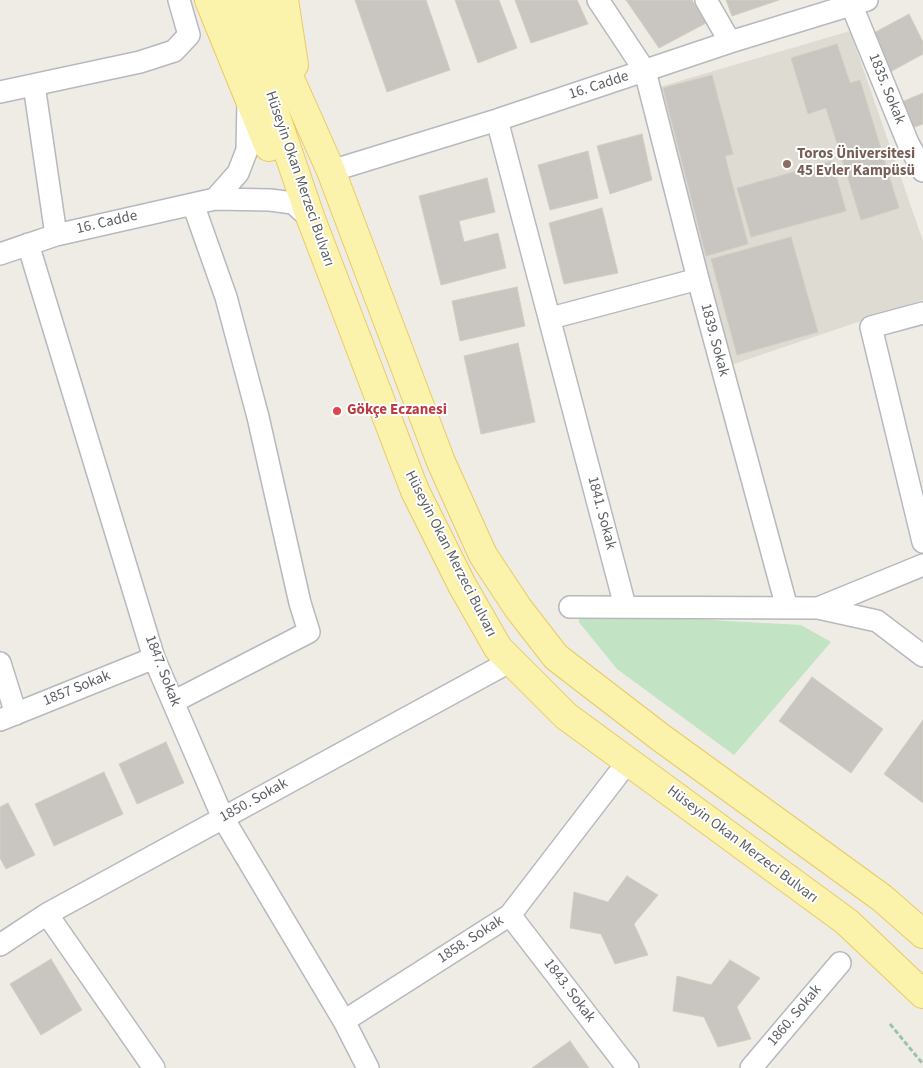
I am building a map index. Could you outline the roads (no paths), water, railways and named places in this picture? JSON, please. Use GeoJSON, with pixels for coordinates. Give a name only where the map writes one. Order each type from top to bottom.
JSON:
{"type":"FeatureCollection","features":[{"type":"Feature","properties":{"kind":"main road"},"geometry":{"type":"LineString","coordinates":[[209,0],[271,153],[311,219]]}},
{"type":"Feature","properties":{"kind":"main road","name":"Hüseyin Okan Merzeci Bulvarı"},"geometry":{"type":"LineString","coordinates":[[236,0],[311,219],[414,491],[466,593],[498,648],[566,716],[847,922],[923,994]]}},
{"type":"Feature","properties":{"kind":"main road","name":"Hüseyin Okan Merzeci Bulvarı"},"geometry":{"type":"LineString","coordinates":[[255,0],[331,170],[441,462],[483,555],[518,608],[556,657],[660,737],[882,898],[923,934]]}},
{"type":"Feature","properties":{"kind":"main road"},"geometry":{"type":"LineString","coordinates":[[284,0],[300,104]]}},
{"type":"Feature","properties":{"kind":"street"},"geometry":{"type":"LineString","coordinates":[[0,92],[140,62],[174,51],[189,35],[179,0]]}},
{"type":"Feature","properties":{"kind":"street","name":"1839. Sokak"},"geometry":{"type":"LineString","coordinates":[[598,0],[645,71],[698,280],[787,608]]}},
{"type":"Feature","properties":{"kind":"street"},"geometry":{"type":"LineString","coordinates":[[706,0],[730,42]]}},
{"type":"Feature","properties":{"kind":"street","name":"16. Cadde"},"geometry":{"type":"LineString","coordinates":[[331,170],[497,120],[730,42],[859,3]]}},
{"type":"Feature","properties":{"kind":"street","name":"1835. Sokak"},"geometry":{"type":"LineString","coordinates":[[859,3],[916,141],[923,171]]}},
{"type":"Feature","properties":{"kind":"street"},"geometry":{"type":"LineString","coordinates":[[34,85],[56,235]]}},
{"type":"Feature","properties":{"kind":"street"},"geometry":{"type":"LineString","coordinates":[[215,199],[238,173],[246,150],[248,97]]}},
{"type":"Feature","properties":{"kind":"street","name":"1841. Sokak"},"geometry":{"type":"LineString","coordinates":[[497,120],[626,606]]}},
{"type":"Feature","properties":{"kind":"street","name":"16. Cadde"},"geometry":{"type":"LineString","coordinates":[[0,254],[56,235],[215,199],[270,200],[293,204],[311,219]]}},
{"type":"Feature","properties":{"kind":"street"},"geometry":{"type":"LineString","coordinates":[[173,702],[310,632],[300,603],[258,417],[226,297],[193,204]]}},
{"type":"Feature","properties":{"kind":"street","name":"1847. Sokak"},"geometry":{"type":"LineString","coordinates":[[28,244],[154,658],[223,818],[344,1021],[368,1068]]}},
{"type":"Feature","properties":{"kind":"street"},"geometry":{"type":"LineString","coordinates":[[551,318],[698,280]]}},
{"type":"Feature","properties":{"kind":"street"},"geometry":{"type":"LineString","coordinates":[[923,313],[871,327],[923,542]]}},
{"type":"Feature","properties":{"kind":"street"},"geometry":{"type":"LineString","coordinates":[[818,608],[923,565]]}},
{"type":"Feature","properties":{"kind":"street"},"geometry":{"type":"LineString","coordinates":[[570,607],[818,608],[877,621],[923,656]]}},
{"type":"Feature","properties":{"kind":"street","name":"1857 Sokak"},"geometry":{"type":"LineString","coordinates":[[8,717],[154,658]]}},
{"type":"Feature","properties":{"kind":"street","name":"1850. Sokak"},"geometry":{"type":"LineString","coordinates":[[0,945],[48,914],[511,661]]}},
{"type":"Feature","properties":{"kind":"street"},"geometry":{"type":"LineString","coordinates":[[0,663],[8,717]]}},
{"type":"Feature","properties":{"kind":"street","name":"1858. Sokak"},"geometry":{"type":"LineString","coordinates":[[344,1021],[510,915],[628,760]]}},
{"type":"Feature","properties":{"kind":"street"},"geometry":{"type":"LineString","coordinates":[[48,914],[154,1068]]}},
{"type":"Feature","properties":{"kind":"street","name":"1843. Sokak"},"geometry":{"type":"LineString","coordinates":[[510,915],[628,1068]]}},
{"type":"Feature","properties":{"kind":"street","name":"1860. Sokak"},"geometry":{"type":"LineString","coordinates":[[751,1068],[840,963]]}},
{"type":"Feature","properties":{"kind":"street"},"geometry":{"type":"LineString","coordinates":[[899,970],[923,1008]]}},
{"type":"Feature","properties":{"kind":"place","name":"Toros Üniversitesi 45 Evler Kampüsü"},"geometry":{"type":"Point","coordinates":[787,164]}},
{"type":"Feature","properties":{"kind":"place","name":"Gökçe Eczanesi"},"geometry":{"type":"Point","coordinates":[337,411]}}]}
